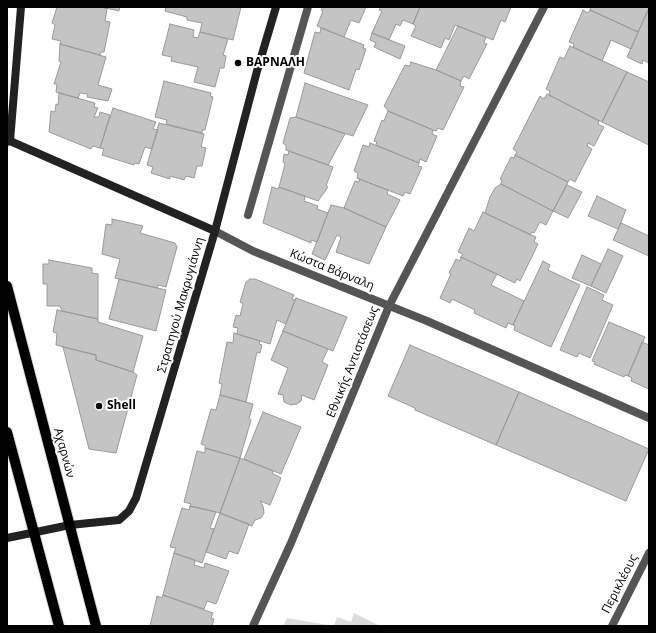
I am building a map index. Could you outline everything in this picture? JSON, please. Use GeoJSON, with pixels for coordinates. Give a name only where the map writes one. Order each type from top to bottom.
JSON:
{"type":"FeatureCollection","features":[{"type":"Feature","properties":{"kind":"main road","name":"Αχαρνών"},"geometry":{"type":"LineString","coordinates":[[7,286],[96,626]]}},
{"type":"Feature","properties":{"kind":"main road"},"geometry":{"type":"LineString","coordinates":[[7,432],[59,626]]}},
{"type":"Feature","properties":{"kind":"street"},"geometry":{"type":"LineString","coordinates":[[9,141],[21,7]]}},
{"type":"Feature","properties":{"kind":"street","name":"Στρατηγού Μακρυγιάννη"},"geometry":{"type":"LineString","coordinates":[[7,538],[70,525],[119,520],[129,511],[136,498],[215,231],[257,71],[276,7]]}},
{"type":"Feature","properties":{"kind":"street"},"geometry":{"type":"LineString","coordinates":[[248,215],[308,7]]}},
{"type":"Feature","properties":{"kind":"street","name":"Εθνικής Αντιστάσεως"},"geometry":{"type":"LineString","coordinates":[[253,626],[291,543],[389,306],[544,7]]}},
{"type":"Feature","properties":{"kind":"street","name":"Κώστα Βάρναλη"},"geometry":{"type":"LineString","coordinates":[[9,141],[215,231],[253,251],[427,321],[649,418]]}},
{"type":"Feature","properties":{"kind":"street","name":"Περικλέους"},"geometry":{"type":"LineString","coordinates":[[612,626],[649,553]]}},
{"type":"Feature","properties":{"kind":"shaded area"},"geometry":{"type":"Polygon","coordinates":[[[354,613],[380,626],[334,626],[337,617],[351,622],[354,613]]]}},
{"type":"Feature","properties":{"kind":"shaded area"},"geometry":{"type":"Polygon","coordinates":[[[287,618],[334,626],[283,626],[287,618]]]}},
{"type":"Feature","properties":{"kind":"building"},"geometry":{"type":"Polygon","coordinates":[[[57,7],[101,7],[107,9],[105,21],[110,22],[104,52],[101,52],[100,55],[60,44],[61,41],[52,39],[55,25],[52,23],[57,7]]]}},
{"type":"Feature","properties":{"kind":"building"},"geometry":{"type":"Polygon","coordinates":[[[101,7],[120,7],[119,11],[101,7]]]}},
{"type":"Feature","properties":{"kind":"building"},"geometry":{"type":"Polygon","coordinates":[[[166,7],[241,7],[233,40],[200,32],[202,23],[187,20],[187,17],[165,11],[166,7]]]}},
{"type":"Feature","properties":{"kind":"building"},"geometry":{"type":"Polygon","coordinates":[[[323,7],[366,7],[359,23],[351,20],[344,37],[317,26],[323,11],[321,10],[323,7]]]}},
{"type":"Feature","properties":{"kind":"building"},"geometry":{"type":"Polygon","coordinates":[[[381,7],[420,7],[413,24],[403,20],[400,26],[396,24],[389,40],[372,33],[382,11],[379,10],[381,7]]]}},
{"type":"Feature","properties":{"kind":"building"},"geometry":{"type":"Polygon","coordinates":[[[420,7],[511,7],[505,22],[501,20],[493,40],[455,25],[449,40],[445,38],[441,48],[411,36],[416,26],[413,24],[420,7]]]}},
{"type":"Feature","properties":{"kind":"building"},"geometry":{"type":"Polygon","coordinates":[[[591,7],[649,8],[638,32],[590,10],[591,7]]]}},
{"type":"Feature","properties":{"kind":"building"},"geometry":{"type":"Polygon","coordinates":[[[649,8],[649,63],[643,60],[642,64],[627,57],[649,8]]]}},
{"type":"Feature","properties":{"kind":"building"},"geometry":{"type":"Polygon","coordinates":[[[583,10],[588,13],[590,10],[638,32],[631,49],[611,40],[602,61],[573,47],[574,44],[569,42],[583,10]]]}},
{"type":"Feature","properties":{"kind":"building"},"geometry":{"type":"Polygon","coordinates":[[[170,24],[194,30],[193,37],[198,38],[200,32],[228,39],[223,55],[226,56],[224,68],[220,68],[215,87],[194,82],[198,67],[171,61],[172,57],[162,55],[170,24]]]}},
{"type":"Feature","properties":{"kind":"building"},"geometry":{"type":"Polygon","coordinates":[[[458,26],[486,37],[484,43],[487,44],[469,79],[464,76],[461,81],[436,70],[458,26]]]}},
{"type":"Feature","properties":{"kind":"building"},"geometry":{"type":"Polygon","coordinates":[[[321,28],[364,45],[363,48],[366,49],[359,70],[356,69],[349,90],[304,73],[315,32],[320,33],[321,28]]]}},
{"type":"Feature","properties":{"kind":"building"},"geometry":{"type":"Polygon","coordinates":[[[372,33],[405,46],[400,59],[374,47],[376,43],[370,40],[372,33]]]}},
{"type":"Feature","properties":{"kind":"building"},"geometry":{"type":"Polygon","coordinates":[[[60,44],[106,57],[98,85],[112,89],[108,101],[87,97],[88,94],[80,93],[78,98],[56,92],[57,84],[54,84],[61,62],[59,61],[60,44]]]}},
{"type":"Feature","properties":{"kind":"building"},"geometry":{"type":"Polygon","coordinates":[[[570,46],[627,72],[602,122],[549,95],[550,91],[546,89],[560,57],[564,59],[570,46]]]}},
{"type":"Feature","properties":{"kind":"building"},"geometry":{"type":"Polygon","coordinates":[[[411,62],[436,70],[461,81],[460,86],[464,87],[443,130],[438,128],[436,131],[433,130],[388,111],[384,106],[405,65],[410,66],[411,62]]]}},
{"type":"Feature","properties":{"kind":"building"},"geometry":{"type":"Polygon","coordinates":[[[627,72],[649,82],[649,145],[602,122],[627,72]]]}},
{"type":"Feature","properties":{"kind":"building"},"geometry":{"type":"Polygon","coordinates":[[[164,81],[211,93],[210,96],[213,97],[205,130],[202,130],[202,133],[166,124],[167,120],[155,117],[164,81]]]}},
{"type":"Feature","properties":{"kind":"building"},"geometry":{"type":"Polygon","coordinates":[[[305,83],[368,105],[353,136],[296,117],[305,83]]]}},
{"type":"Feature","properties":{"kind":"building"},"geometry":{"type":"Polygon","coordinates":[[[59,93],[95,103],[94,107],[98,108],[94,117],[99,117],[100,112],[110,115],[100,148],[93,146],[91,149],[49,132],[51,111],[55,112],[56,104],[58,105],[59,93]]]}},
{"type":"Feature","properties":{"kind":"building"},"geometry":{"type":"Polygon","coordinates":[[[547,94],[599,121],[598,124],[604,127],[594,146],[588,143],[587,146],[592,149],[575,182],[570,179],[568,182],[515,155],[517,152],[513,149],[540,96],[544,99],[547,94]]]}},
{"type":"Feature","properties":{"kind":"building"},"geometry":{"type":"Polygon","coordinates":[[[113,108],[156,122],[153,129],[158,130],[152,149],[145,147],[139,164],[135,163],[134,165],[102,155],[104,149],[100,148],[113,108]]]}},
{"type":"Feature","properties":{"kind":"building"},"geometry":{"type":"Polygon","coordinates":[[[388,111],[433,130],[432,134],[437,136],[426,162],[420,159],[419,163],[376,145],[377,142],[374,141],[382,120],[384,121],[388,111]]]}},
{"type":"Feature","properties":{"kind":"building"},"geometry":{"type":"Polygon","coordinates":[[[296,117],[345,134],[328,165],[286,150],[286,146],[283,143],[290,118],[296,117]]]}},
{"type":"Feature","properties":{"kind":"building"},"geometry":{"type":"Polygon","coordinates":[[[159,123],[204,134],[201,147],[206,148],[202,166],[197,166],[194,178],[186,176],[184,180],[170,176],[170,179],[151,173],[153,167],[147,165],[159,123]]]}},
{"type":"Feature","properties":{"kind":"building"},"geometry":{"type":"Polygon","coordinates":[[[370,143],[419,163],[418,166],[422,167],[410,194],[405,192],[403,196],[357,178],[358,173],[354,171],[363,145],[369,147],[370,143]]]}},
{"type":"Feature","properties":{"kind":"building"},"geometry":{"type":"Polygon","coordinates":[[[289,151],[333,167],[326,186],[328,187],[318,201],[279,187],[285,164],[283,162],[284,154],[288,155],[289,151]]]}},
{"type":"Feature","properties":{"kind":"building"},"geometry":{"type":"Polygon","coordinates":[[[515,155],[568,182],[553,211],[501,184],[502,180],[500,179],[511,157],[514,158],[515,155]]]}},
{"type":"Feature","properties":{"kind":"building"},"geometry":{"type":"Polygon","coordinates":[[[359,179],[388,190],[387,194],[400,200],[386,227],[344,208],[355,181],[359,182],[359,179]]]}},
{"type":"Feature","properties":{"kind":"building"},"geometry":{"type":"Polygon","coordinates":[[[501,184],[553,211],[546,225],[540,222],[534,233],[532,232],[530,235],[485,213],[490,197],[495,188],[501,184]]]}},
{"type":"Feature","properties":{"kind":"building"},"geometry":{"type":"Polygon","coordinates":[[[567,185],[582,192],[568,218],[553,211],[567,185]]]}},
{"type":"Feature","properties":{"kind":"building"},"geometry":{"type":"Polygon","coordinates":[[[272,187],[278,189],[279,187],[305,196],[304,201],[318,206],[317,209],[328,213],[317,242],[311,240],[311,243],[263,223],[272,187]]]}},
{"type":"Feature","properties":{"kind":"building"},"geometry":{"type":"Polygon","coordinates":[[[597,196],[626,210],[618,229],[588,216],[597,196]]]}},
{"type":"Feature","properties":{"kind":"building"},"geometry":{"type":"Polygon","coordinates":[[[331,205],[344,208],[386,227],[369,264],[336,252],[341,237],[337,235],[325,260],[312,254],[331,205]]]}},
{"type":"Feature","properties":{"kind":"building"},"geometry":{"type":"Polygon","coordinates":[[[483,212],[536,237],[534,242],[538,244],[520,281],[517,279],[515,283],[461,257],[463,254],[458,252],[469,228],[474,231],[483,212]]]}},
{"type":"Feature","properties":{"kind":"building"},"geometry":{"type":"Polygon","coordinates":[[[112,219],[143,226],[140,233],[175,243],[177,247],[166,287],[158,285],[157,288],[115,278],[120,259],[102,254],[106,224],[112,225],[112,219]]]}},
{"type":"Feature","properties":{"kind":"building"},"geometry":{"type":"Polygon","coordinates":[[[621,223],[649,236],[649,256],[613,240],[621,223]]]}},
{"type":"Feature","properties":{"kind":"building"},"geometry":{"type":"Polygon","coordinates":[[[608,249],[623,256],[606,293],[591,286],[608,249]]]}},
{"type":"Feature","properties":{"kind":"building"},"geometry":{"type":"Polygon","coordinates":[[[582,255],[601,264],[591,286],[572,278],[582,255]]]}},
{"type":"Feature","properties":{"kind":"building"},"geometry":{"type":"Polygon","coordinates":[[[461,257],[497,274],[491,285],[524,301],[513,325],[508,323],[506,328],[474,313],[475,310],[452,299],[450,303],[440,298],[456,259],[460,261],[461,257]]]}},
{"type":"Feature","properties":{"kind":"building"},"geometry":{"type":"Polygon","coordinates":[[[49,260],[92,268],[92,273],[98,274],[98,319],[62,311],[60,306],[47,306],[47,284],[43,284],[43,264],[49,264],[49,260]]]}},
{"type":"Feature","properties":{"kind":"building"},"geometry":{"type":"Polygon","coordinates":[[[543,261],[550,265],[548,270],[580,285],[551,347],[514,330],[515,326],[513,325],[543,261]]]}},
{"type":"Feature","properties":{"kind":"building"},"geometry":{"type":"Polygon","coordinates":[[[119,279],[166,290],[156,331],[109,319],[119,279]]]}},
{"type":"Feature","properties":{"kind":"building"},"geometry":{"type":"Polygon","coordinates":[[[250,279],[255,279],[294,295],[292,299],[295,300],[286,324],[277,320],[270,344],[237,334],[238,328],[233,327],[236,315],[240,316],[243,304],[240,302],[246,282],[250,279]]]}},
{"type":"Feature","properties":{"kind":"building"},"geometry":{"type":"Polygon","coordinates":[[[587,287],[604,295],[602,300],[613,305],[590,358],[579,353],[577,357],[560,350],[587,287]]]}},
{"type":"Feature","properties":{"kind":"building"},"geometry":{"type":"Polygon","coordinates":[[[296,298],[347,317],[333,351],[283,331],[296,298]]]}},
{"type":"Feature","properties":{"kind":"building"},"geometry":{"type":"Polygon","coordinates":[[[57,310],[98,319],[98,322],[143,336],[133,372],[96,360],[96,355],[56,345],[57,333],[53,332],[57,310]]]}},
{"type":"Feature","properties":{"kind":"building"},"geometry":{"type":"Polygon","coordinates":[[[609,322],[645,337],[628,376],[625,375],[624,377],[594,364],[595,362],[592,361],[609,322]]]}},
{"type":"Feature","properties":{"kind":"building"},"geometry":{"type":"Polygon","coordinates":[[[283,331],[328,349],[322,362],[328,365],[314,400],[302,395],[301,401],[297,404],[291,405],[284,402],[283,395],[278,394],[288,368],[271,360],[283,331]]]}},
{"type":"Feature","properties":{"kind":"building"},"geometry":{"type":"Polygon","coordinates":[[[234,333],[260,341],[259,344],[262,345],[260,353],[257,352],[246,402],[220,395],[222,384],[219,383],[227,342],[233,343],[234,333]]]}},
{"type":"Feature","properties":{"kind":"building"},"geometry":{"type":"Polygon","coordinates":[[[642,342],[649,345],[649,389],[631,381],[632,378],[628,376],[642,342]]]}},
{"type":"Feature","properties":{"kind":"building"},"geometry":{"type":"Polygon","coordinates":[[[410,345],[519,392],[496,445],[415,410],[415,408],[388,396],[410,345]]]}},
{"type":"Feature","properties":{"kind":"building"},"geometry":{"type":"Polygon","coordinates":[[[63,347],[96,355],[96,360],[133,372],[137,375],[116,453],[89,449],[63,347]]]}},
{"type":"Feature","properties":{"kind":"building"},"geometry":{"type":"Polygon","coordinates":[[[519,392],[649,449],[626,501],[496,445],[519,392]]]}},
{"type":"Feature","properties":{"kind":"building"},"geometry":{"type":"Polygon","coordinates":[[[220,395],[253,404],[249,419],[251,420],[240,458],[205,448],[206,446],[201,444],[211,409],[216,410],[220,395]]]}},
{"type":"Feature","properties":{"kind":"building"},"geometry":{"type":"Polygon","coordinates":[[[263,412],[301,427],[281,474],[244,459],[263,412]]]}},
{"type":"Feature","properties":{"kind":"building"},"geometry":{"type":"Polygon","coordinates":[[[205,448],[240,458],[220,513],[190,506],[191,504],[184,502],[197,451],[205,453],[205,448]]]}},
{"type":"Feature","properties":{"kind":"building"},"geometry":{"type":"Polygon","coordinates":[[[240,458],[273,471],[272,473],[281,478],[270,505],[260,501],[263,506],[264,513],[261,518],[255,520],[252,526],[220,513],[240,458]]]}},
{"type":"Feature","properties":{"kind":"building"},"geometry":{"type":"Polygon","coordinates":[[[190,506],[216,512],[210,528],[214,529],[202,563],[174,553],[176,548],[170,547],[182,508],[189,510],[190,506]]]}},
{"type":"Feature","properties":{"kind":"building"},"geometry":{"type":"Polygon","coordinates":[[[220,513],[249,524],[238,554],[229,551],[226,559],[206,552],[220,513]]]}},
{"type":"Feature","properties":{"kind":"building"},"geometry":{"type":"Polygon","coordinates":[[[174,553],[195,560],[194,565],[204,568],[205,563],[229,571],[216,604],[207,601],[204,609],[163,595],[174,553]]]}},
{"type":"Feature","properties":{"kind":"building"},"geometry":{"type":"Polygon","coordinates":[[[163,595],[213,613],[211,618],[214,619],[212,626],[150,626],[157,596],[162,598],[163,595]]]}},
{"type":"Feature","properties":{"kind":"place","name":"ΒΑΡΝΑΛΗ"},"geometry":{"type":"Point","coordinates":[238,63]}},
{"type":"Feature","properties":{"kind":"place","name":"Shell"},"geometry":{"type":"Point","coordinates":[99,406]}}]}
